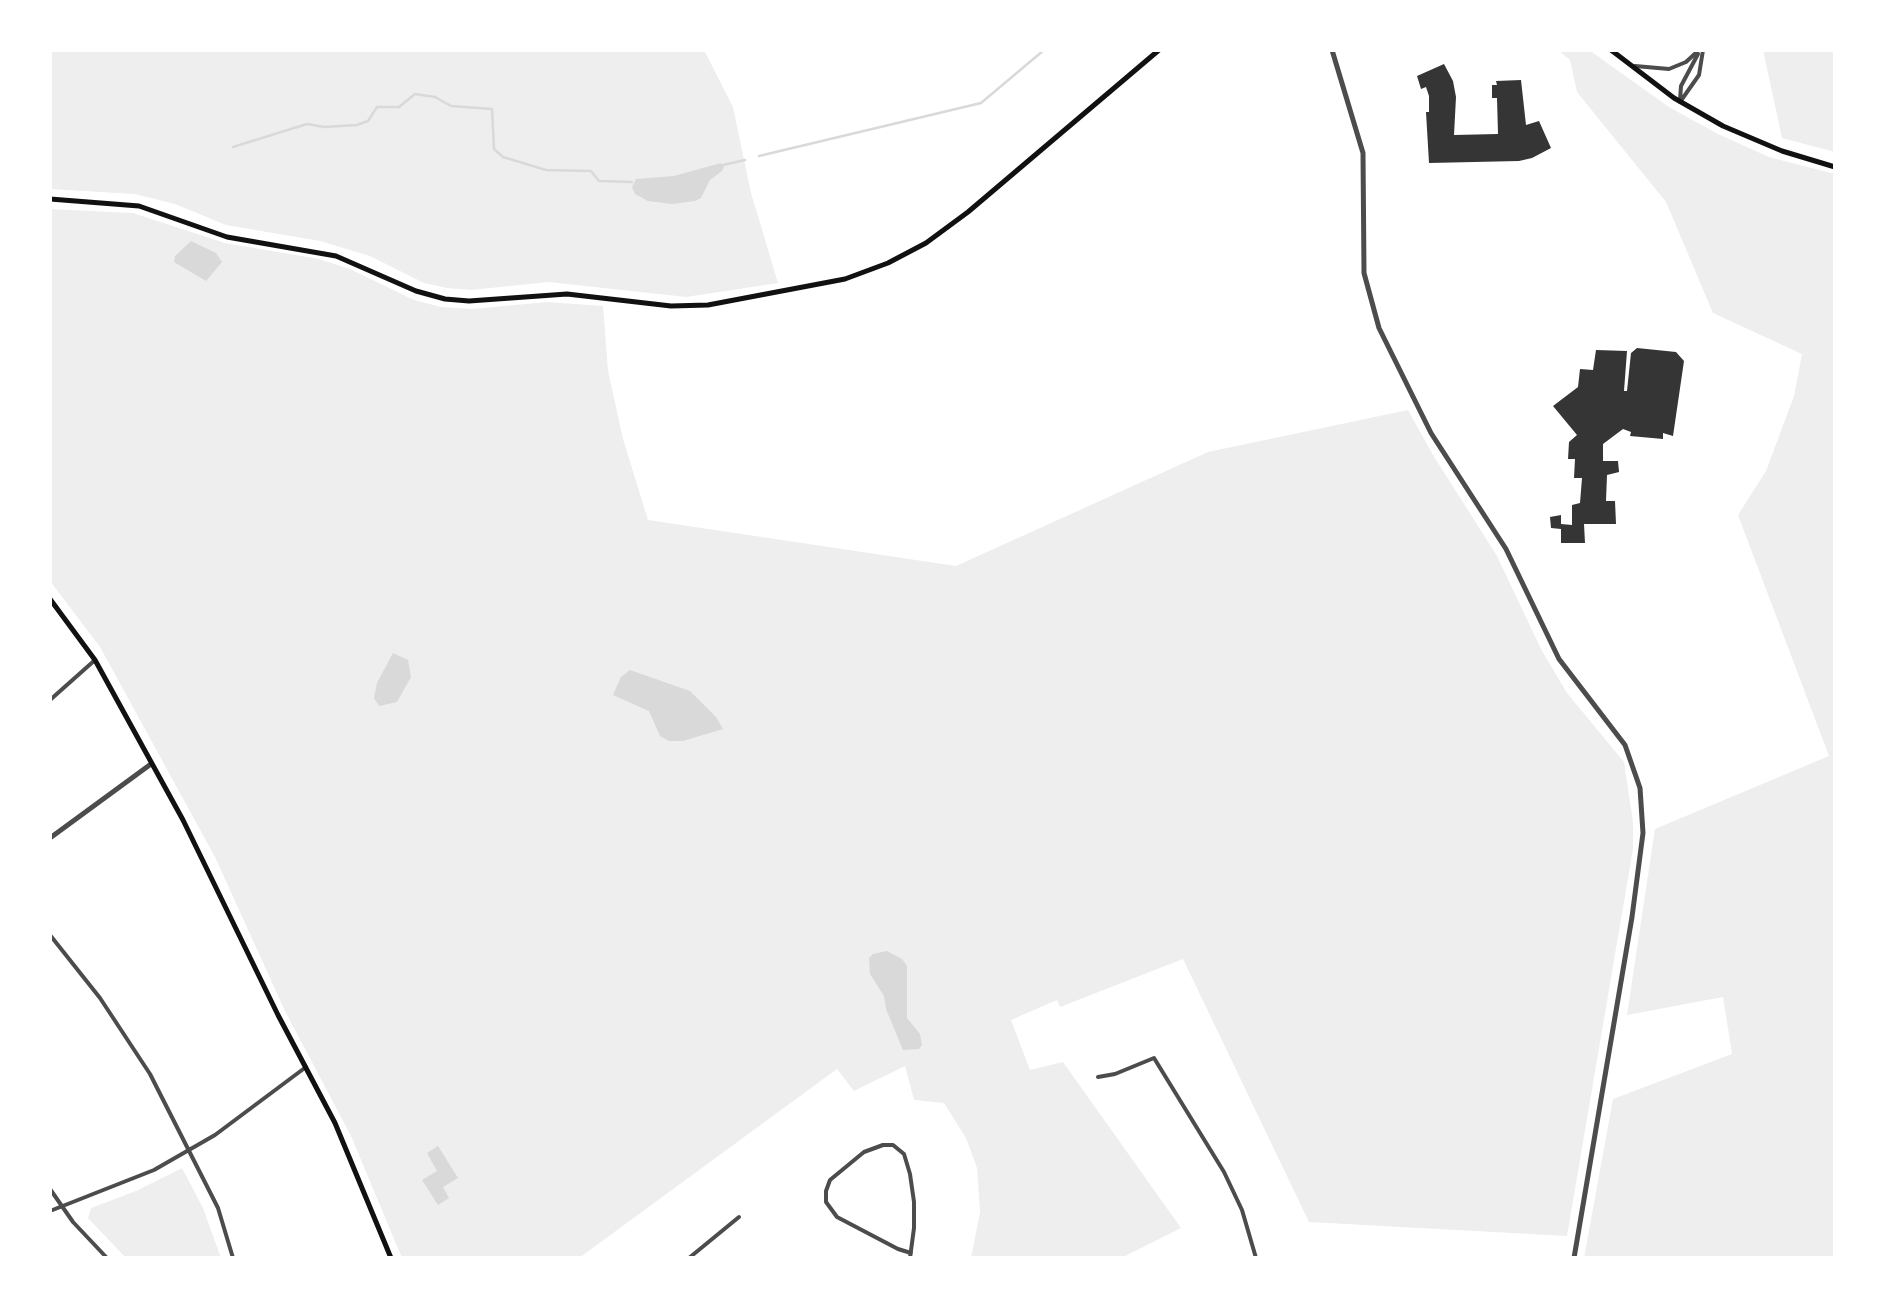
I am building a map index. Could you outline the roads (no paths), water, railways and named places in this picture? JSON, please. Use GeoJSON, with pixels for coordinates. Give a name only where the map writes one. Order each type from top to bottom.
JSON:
{"type":"FeatureCollection","features":[{"type":"Feature","properties":{"kind":"main road"},"geometry":{"type":"LineString","coordinates":[[50,199],[139,206],[227,237],[336,256],[410,289],[445,299],[567,294],[702,306],[832,282],[910,252],[968,212],[1158,50]]}},
{"type":"Feature","properties":{"kind":"main road"},"geometry":{"type":"LineString","coordinates":[[1611,50],[1680,102],[1770,147],[1835,167]]}},
{"type":"Feature","properties":{"kind":"main road"},"geometry":{"type":"LineString","coordinates":[[50,599],[95,660],[183,820],[335,1123],[391,1258]]}},
{"type":"Feature","properties":{"kind":"street"},"geometry":{"type":"LineString","coordinates":[[1332,50],[1363,152],[1364,273],[1379,328],[1436,441],[1506,549],[1559,658],[1625,745],[1642,796],[1643,833],[1630,932],[1574,1258]]}},
{"type":"Feature","properties":{"kind":"street"},"geometry":{"type":"LineString","coordinates":[[1633,66],[1670,69],[1701,50]]}},
{"type":"Feature","properties":{"kind":"street"},"geometry":{"type":"LineString","coordinates":[[1680,102],[1681,86],[1701,50]]}},
{"type":"Feature","properties":{"kind":"street"},"geometry":{"type":"LineString","coordinates":[[1680,102],[1699,76],[1701,50]]}},
{"type":"Feature","properties":{"kind":"street"},"geometry":{"type":"LineString","coordinates":[[50,700],[95,660]]}},
{"type":"Feature","properties":{"kind":"street"},"geometry":{"type":"LineString","coordinates":[[50,838],[151,764]]}},
{"type":"Feature","properties":{"kind":"street"},"geometry":{"type":"LineString","coordinates":[[50,936],[127,1036],[150,1074],[218,1208],[233,1258]]}},
{"type":"Feature","properties":{"kind":"street"},"geometry":{"type":"LineString","coordinates":[[1098,1076],[1115,1074],[1154,1058],[1224,1172],[1242,1210],[1256,1258]]}},
{"type":"Feature","properties":{"kind":"street"},"geometry":{"type":"LineString","coordinates":[[50,1211],[130,1181],[187,1151],[306,1067]]}},
{"type":"Feature","properties":{"kind":"street"},"geometry":{"type":"LineString","coordinates":[[883,1145],[898,1148],[904,1154],[910,1174],[914,1202],[911,1255],[837,1217],[826,1202],[830,1180],[864,1152],[883,1145]]}},
{"type":"Feature","properties":{"kind":"street"},"geometry":{"type":"LineString","coordinates":[[50,1188],[61,1207],[107,1258]]}},
{"type":"Feature","properties":{"kind":"street"},"geometry":{"type":"LineString","coordinates":[[692,1257],[738,1217]]}},
{"type":"Feature","properties":{"kind":"waterway"},"geometry":{"type":"LineString","coordinates":[[759,156],[981,103],[1044,50]]}},
{"type":"Feature","properties":{"kind":"waterway"},"geometry":{"type":"LineString","coordinates":[[233,147],[307,124],[357,125],[368,121],[377,107],[399,107],[415,94],[435,97],[451,106],[492,109],[494,149],[503,157],[546,170],[591,171],[599,181],[632,182]]}},
{"type":"Feature","properties":{"kind":"waterway"},"geometry":{"type":"LineString","coordinates":[[723,165],[745,160]]}}]}
